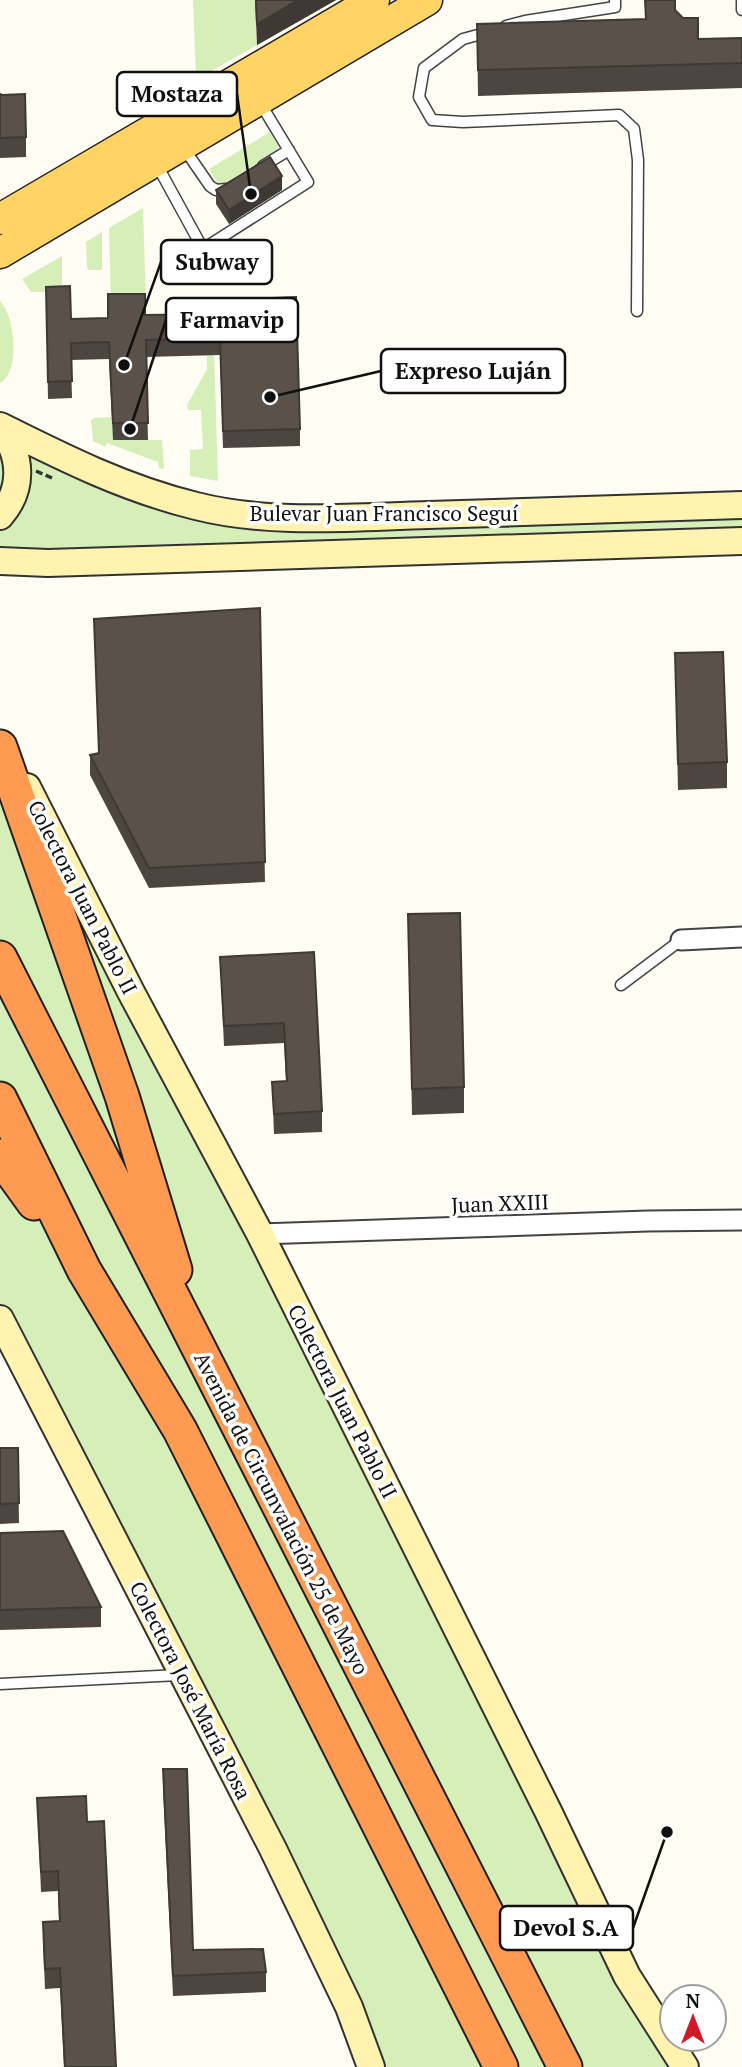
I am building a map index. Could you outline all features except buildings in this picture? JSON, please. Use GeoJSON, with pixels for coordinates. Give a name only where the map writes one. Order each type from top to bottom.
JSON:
{"type":"FeatureCollection","features":[{"type":"Feature","properties":{"kind":"highway"},"geometry":{"type":"LineString","coordinates":[[0,747],[121,1096],[203,1359]]}},
{"type":"Feature","properties":{"kind":"highway","name":"Avenida de Circunvalación 25 de Mayo"},"geometry":{"type":"LineString","coordinates":[[0,958],[565,2067]]}},
{"type":"Feature","properties":{"kind":"highway"},"geometry":{"type":"LineString","coordinates":[[0,1099],[84,1269],[180,1430],[501,2067]]}},
{"type":"Feature","properties":{"kind":"highway"},"geometry":{"type":"LineString","coordinates":[[0,1156],[84,1269]]}},
{"type":"Feature","properties":{"kind":"main road"},"geometry":{"type":"LineString","coordinates":[[0,219],[374,0]]}},
{"type":"Feature","properties":{"kind":"main road"},"geometry":{"type":"LineString","coordinates":[[0,253],[426,0]]}},
{"type":"Feature","properties":{"kind":"main road"},"geometry":{"type":"LineString","coordinates":[[0,427],[15,450],[18,480],[14,494],[0,516]]}},
{"type":"Feature","properties":{"kind":"main road","name":"Bulevar Juan Francisco Seguí"},"geometry":{"type":"LineString","coordinates":[[0,427],[79,466],[136,489],[198,507],[257,517],[354,517],[742,505]]}},
{"type":"Feature","properties":{"kind":"main road","name":"Bulevar Juan Francisco Seguí"},"geometry":{"type":"LineString","coordinates":[[0,561],[61,562],[742,541]]}},
{"type":"Feature","properties":{"kind":"main road","name":"Colectora Juan Pablo II"},"geometry":{"type":"LineString","coordinates":[[0,735],[260,1234],[548,1811],[627,1976],[685,2067]]}},
{"type":"Feature","properties":{"kind":"main road","name":"Colectora José María Rosa"},"geometry":{"type":"LineString","coordinates":[[0,1319],[273,1849],[337,1983],[371,2067]]}},
{"type":"Feature","properties":{"kind":"street"},"geometry":{"type":"LineString","coordinates":[[681,940],[742,937]]}},
{"type":"Feature","properties":{"kind":"street","name":"Juan XXIII"},"geometry":{"type":"LineString","coordinates":[[260,1234],[742,1220]]}},
{"type":"Feature","properties":{"kind":"lane"},"geometry":{"type":"LineString","coordinates":[[615,0],[615,7],[525,21],[463,39],[424,68],[419,97],[432,120],[463,122],[619,115],[634,129],[638,160],[637,312]]}},
{"type":"Feature","properties":{"kind":"lane"},"geometry":{"type":"LineString","coordinates":[[742,0],[742,10]]}},
{"type":"Feature","properties":{"kind":"lane"},"geometry":{"type":"LineString","coordinates":[[155,161],[203,249],[308,182],[258,100]]}},
{"type":"Feature","properties":{"kind":"lane"},"geometry":{"type":"LineString","coordinates":[[182,145],[209,186],[223,190],[234,184]]}},
{"type":"Feature","properties":{"kind":"lane"},"geometry":{"type":"LineString","coordinates":[[255,171],[289,150]]}},
{"type":"Feature","properties":{"kind":"lane"},"geometry":{"type":"LineString","coordinates":[[621,985],[681,940]]}},
{"type":"Feature","properties":{"kind":"lane"},"geometry":{"type":"LineString","coordinates":[[0,1685],[183,1675]]}},
{"type":"Feature","properties":{"kind":"green space"},"geometry":{"type":"Polygon","coordinates":[[[193,0],[255,0],[257,45],[196,80],[193,0]]]}},
{"type":"Feature","properties":{"kind":"green space"},"geometry":{"type":"Polygon","coordinates":[[[270,132],[278,146],[277,151],[223,184],[218,184],[209,169],[270,132]]]}},
{"type":"Feature","properties":{"kind":"green space"},"geometry":{"type":"Polygon","coordinates":[[[143,208],[146,302],[111,303],[109,228],[143,208]]]}},
{"type":"Feature","properties":{"kind":"green space"},"geometry":{"type":"Polygon","coordinates":[[[102,232],[102,270],[89,270],[86,242],[102,232]]]}},
{"type":"Feature","properties":{"kind":"green space"},"geometry":{"type":"Polygon","coordinates":[[[62,256],[60,292],[31,292],[22,279],[62,256]]]}},
{"type":"Feature","properties":{"kind":"green space"},"geometry":{"type":"Polygon","coordinates":[[[0,301],[9,319],[14,344],[11,368],[0,383],[0,301]]]}},
{"type":"Feature","properties":{"kind":"green space"},"geometry":{"type":"Polygon","coordinates":[[[206,313],[213,313],[218,481],[190,476],[190,450],[203,449],[201,410],[188,410],[187,405],[207,369],[206,313]]]}},
{"type":"Feature","properties":{"kind":"green space"},"geometry":{"type":"Polygon","coordinates":[[[112,417],[114,440],[162,440],[164,469],[159,468],[158,462],[107,443],[105,447],[93,441],[91,420],[112,417]]]}},
{"type":"Feature","properties":{"kind":"green space"},"geometry":{"type":"Polygon","coordinates":[[[0,426],[198,507],[742,505],[742,541],[0,561],[0,426]]]}},
{"type":"Feature","properties":{"kind":"green space"},"geometry":{"type":"Polygon","coordinates":[[[0,735],[658,2014],[658,2053],[678,2053],[685,2067],[371,2067],[0,1319],[0,735]]]}},
{"type":"Feature","properties":{"kind":"place","name":"Mostaza"},"geometry":{"type":"Point","coordinates":[251,194]}},
{"type":"Feature","properties":{"kind":"place","name":"Subway"},"geometry":{"type":"Point","coordinates":[124,365]}},
{"type":"Feature","properties":{"kind":"place","name":"Expreso Luján"},"geometry":{"type":"Point","coordinates":[270,397]}},
{"type":"Feature","properties":{"kind":"place","name":"Farmavip"},"geometry":{"type":"Point","coordinates":[130,429]}},
{"type":"Feature","properties":{"kind":"place","name":"Devol S.A"},"geometry":{"type":"Point","coordinates":[667,1832]}}]}
